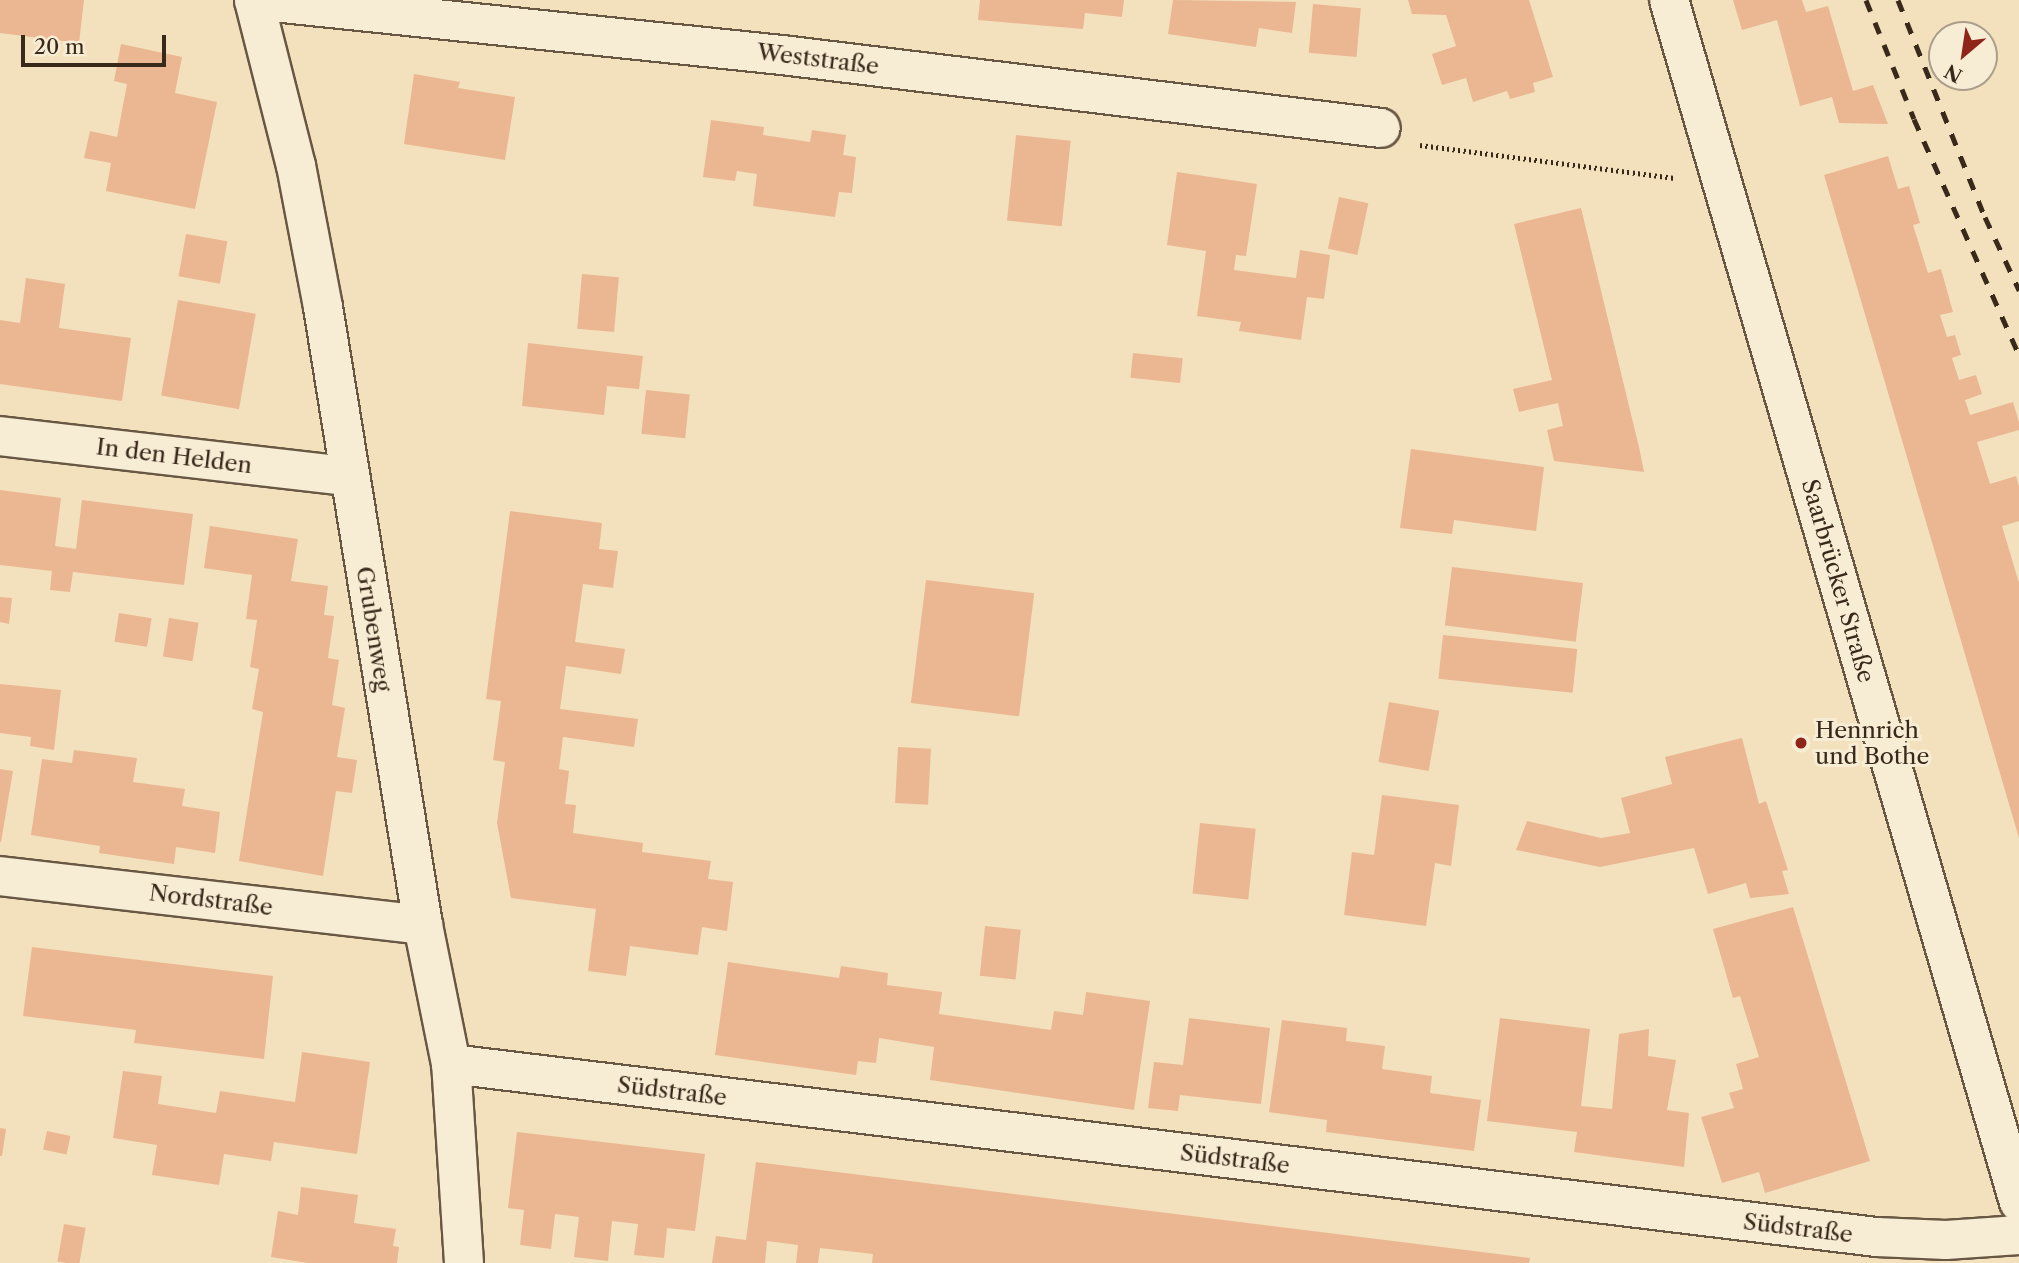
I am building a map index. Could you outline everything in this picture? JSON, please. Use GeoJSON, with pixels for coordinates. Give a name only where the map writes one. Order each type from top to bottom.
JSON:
{"type":"FeatureCollection","features":[{"type":"Feature","properties":{"kind":"street","name":"Weststraße"},"geometry":{"type":"LineString","coordinates":[[254,0],[768,53],[1381,128]]}},
{"type":"Feature","properties":{"kind":"street","name":"Grubenweg"},"geometry":{"type":"LineString","coordinates":[[254,0],[296,166],[323,307],[348,476],[423,925],[451,1064],[464,1263]]}},
{"type":"Feature","properties":{"kind":"street","name":"Saarbrücker Straße"},"geometry":{"type":"LineString","coordinates":[[1669,0],[2019,1202]]}},
{"type":"Feature","properties":{"kind":"street","name":"In den Helden"},"geometry":{"type":"LineString","coordinates":[[0,436],[348,476]]}},
{"type":"Feature","properties":{"kind":"street","name":"Nordstraße"},"geometry":{"type":"LineString","coordinates":[[0,876],[423,925]]}},
{"type":"Feature","properties":{"kind":"street","name":"Südstraße"},"geometry":{"type":"LineString","coordinates":[[451,1064],[1877,1237],[1946,1240],[2019,1235]]}},
{"type":"Feature","properties":{"kind":"path"},"geometry":{"type":"LineString","coordinates":[[1381,128],[1419,145],[1723,184]]}},
{"type":"Feature","properties":{"kind":"building"},"geometry":{"type":"Polygon","coordinates":[[[0,0],[84,0],[79,43],[0,33],[0,0]]]}},
{"type":"Feature","properties":{"kind":"building"},"geometry":{"type":"Polygon","coordinates":[[[980,0],[1124,0],[1122,17],[1085,13],[1083,29],[978,20],[980,0]]]}},
{"type":"Feature","properties":{"kind":"building"},"geometry":{"type":"Polygon","coordinates":[[[1173,0],[1296,2],[1292,33],[1259,28],[1256,47],[1168,34],[1173,0]]]}},
{"type":"Feature","properties":{"kind":"building"},"geometry":{"type":"Polygon","coordinates":[[[1408,0],[1529,0],[1553,77],[1533,83],[1535,92],[1510,99],[1507,91],[1473,102],[1466,78],[1442,85],[1432,54],[1456,46],[1446,15],[1412,14],[1408,0]]]}},
{"type":"Feature","properties":{"kind":"building"},"geometry":{"type":"Polygon","coordinates":[[[1733,0],[1802,0],[1806,12],[1828,6],[1853,91],[1873,85],[1888,124],[1839,123],[1832,97],[1800,106],[1777,20],[1742,30],[1733,0]]]}},
{"type":"Feature","properties":{"kind":"building"},"geometry":{"type":"Polygon","coordinates":[[[1313,4],[1361,8],[1357,57],[1309,53],[1313,4]]]}},
{"type":"Feature","properties":{"kind":"building"},"geometry":{"type":"Polygon","coordinates":[[[121,44],[182,57],[175,93],[217,102],[195,209],[106,191],[111,163],[84,158],[90,131],[117,137],[127,84],[114,81],[121,44]]]}},
{"type":"Feature","properties":{"kind":"building"},"geometry":{"type":"Polygon","coordinates":[[[414,74],[460,82],[458,88],[515,97],[505,160],[404,144],[414,74]]]}},
{"type":"Feature","properties":{"kind":"building"},"geometry":{"type":"Polygon","coordinates":[[[711,120],[764,127],[763,135],[810,142],[812,130],[846,135],[843,155],[856,157],[852,193],[839,192],[835,217],[753,206],[757,174],[737,171],[735,181],[703,177],[711,120]]]}},
{"type":"Feature","properties":{"kind":"building"},"geometry":{"type":"Polygon","coordinates":[[[1016,135],[1071,141],[1062,226],[1007,221],[1016,135]]]}},
{"type":"Feature","properties":{"kind":"building"},"geometry":{"type":"Polygon","coordinates":[[[1888,156],[1898,189],[1909,186],[1920,223],[1913,225],[1928,273],[1941,269],[1953,312],[1940,315],[1947,337],[1955,335],[1961,355],[1952,358],[1959,380],[1976,375],[1982,394],[1965,400],[1970,415],[2013,402],[2019,422],[2019,430],[1977,442],[1990,484],[2016,476],[2019,486],[2019,521],[2002,526],[2019,583],[2019,838],[1824,175],[1888,156]]]}},
{"type":"Feature","properties":{"kind":"building"},"geometry":{"type":"Polygon","coordinates":[[[1177,172],[1257,184],[1246,256],[1236,255],[1234,270],[1296,278],[1300,250],[1330,255],[1324,299],[1307,297],[1301,340],[1239,331],[1241,322],[1197,316],[1206,251],[1167,245],[1177,172]]]}},
{"type":"Feature","properties":{"kind":"building"},"geometry":{"type":"Polygon","coordinates":[[[1339,197],[1368,203],[1357,255],[1328,249],[1339,197]]]}},
{"type":"Feature","properties":{"kind":"building"},"geometry":{"type":"Polygon","coordinates":[[[1581,208],[1644,472],[1554,461],[1547,430],[1563,426],[1558,403],[1519,412],[1513,389],[1552,380],[1514,224],[1581,208]]]}},
{"type":"Feature","properties":{"kind":"building"},"geometry":{"type":"Polygon","coordinates":[[[186,234],[227,241],[220,284],[179,276],[186,234]]]}},
{"type":"Feature","properties":{"kind":"building"},"geometry":{"type":"Polygon","coordinates":[[[582,274],[619,277],[614,332],[577,329],[582,274]]]}},
{"type":"Feature","properties":{"kind":"building"},"geometry":{"type":"Polygon","coordinates":[[[26,278],[65,284],[59,328],[131,338],[122,401],[0,384],[0,320],[20,323],[26,278]]]}},
{"type":"Feature","properties":{"kind":"building"},"geometry":{"type":"Polygon","coordinates":[[[178,300],[256,314],[239,409],[161,396],[178,300]]]}},
{"type":"Feature","properties":{"kind":"building"},"geometry":{"type":"Polygon","coordinates":[[[528,343],[643,356],[639,389],[607,386],[604,415],[522,406],[528,343]]]}},
{"type":"Feature","properties":{"kind":"building"},"geometry":{"type":"Polygon","coordinates":[[[1133,353],[1183,358],[1180,383],[1130,378],[1133,353]]]}},
{"type":"Feature","properties":{"kind":"building"},"geometry":{"type":"Polygon","coordinates":[[[646,390],[690,395],[685,438],[641,434],[646,390]]]}},
{"type":"Feature","properties":{"kind":"building"},"geometry":{"type":"Polygon","coordinates":[[[1411,449],[1544,467],[1536,531],[1454,520],[1452,534],[1400,528],[1411,449]]]}},
{"type":"Feature","properties":{"kind":"building"},"geometry":{"type":"Polygon","coordinates":[[[0,490],[61,498],[55,546],[76,549],[82,500],[193,514],[184,585],[73,572],[70,592],[50,590],[52,571],[0,565],[0,490]]]}},
{"type":"Feature","properties":{"kind":"building"},"geometry":{"type":"Polygon","coordinates":[[[510,511],[602,523],[599,549],[618,551],[613,588],[583,584],[575,642],[625,649],[621,674],[566,666],[560,709],[638,719],[634,747],[563,737],[559,769],[569,771],[565,804],[576,805],[573,833],[643,843],[642,852],[711,861],[708,879],[733,882],[727,931],[702,927],[698,955],[630,946],[626,976],[588,971],[596,909],[511,898],[497,823],[505,762],[493,760],[501,701],[486,699],[510,511]]]}},
{"type":"Feature","properties":{"kind":"building"},"geometry":{"type":"Polygon","coordinates":[[[210,526],[298,539],[291,581],[328,586],[324,615],[334,616],[328,658],[339,660],[332,705],[345,708],[337,757],[357,760],[352,793],[336,791],[323,876],[239,861],[263,712],[252,709],[259,669],[250,667],[257,620],[246,619],[252,575],[204,568],[210,526]]]}},
{"type":"Feature","properties":{"kind":"building"},"geometry":{"type":"Polygon","coordinates":[[[1452,567],[1583,583],[1576,642],[1445,626],[1452,567]]]}},
{"type":"Feature","properties":{"kind":"building"},"geometry":{"type":"Polygon","coordinates":[[[926,580],[1034,593],[1019,716],[911,703],[926,580]]]}},
{"type":"Feature","properties":{"kind":"building"},"geometry":{"type":"Polygon","coordinates":[[[0,597],[12,598],[9,624],[0,622],[0,597]]]}},
{"type":"Feature","properties":{"kind":"building"},"geometry":{"type":"Polygon","coordinates":[[[119,613],[152,618],[147,647],[114,642],[119,613]]]}},
{"type":"Feature","properties":{"kind":"building"},"geometry":{"type":"Polygon","coordinates":[[[169,618],[199,623],[193,661],[163,657],[169,618]]]}},
{"type":"Feature","properties":{"kind":"building"},"geometry":{"type":"Polygon","coordinates":[[[1443,635],[1577,649],[1573,693],[1438,679],[1443,635]]]}},
{"type":"Feature","properties":{"kind":"building"},"geometry":{"type":"Polygon","coordinates":[[[0,684],[61,690],[54,750],[30,746],[31,737],[0,733],[0,684]]]}},
{"type":"Feature","properties":{"kind":"building"},"geometry":{"type":"Polygon","coordinates":[[[1389,702],[1439,711],[1429,771],[1378,762],[1389,702]]]}},
{"type":"Feature","properties":{"kind":"building"},"geometry":{"type":"Polygon","coordinates":[[[1742,738],[1759,804],[1766,801],[1788,870],[1782,871],[1789,894],[1750,898],[1746,883],[1708,894],[1694,848],[1600,867],[1516,850],[1527,821],[1601,838],[1630,833],[1621,798],[1672,784],[1665,757],[1742,738]]]}},
{"type":"Feature","properties":{"kind":"building"},"geometry":{"type":"Polygon","coordinates":[[[898,747],[931,749],[928,805],[895,803],[898,747]]]}},
{"type":"Feature","properties":{"kind":"building"},"geometry":{"type":"Polygon","coordinates":[[[74,750],[137,758],[133,782],[185,789],[182,806],[220,812],[215,853],[176,847],[174,864],[99,853],[100,846],[31,835],[42,759],[72,763],[74,750]]]}},
{"type":"Feature","properties":{"kind":"building"},"geometry":{"type":"Polygon","coordinates":[[[0,769],[13,771],[1,842],[0,842],[0,769]]]}},
{"type":"Feature","properties":{"kind":"building"},"geometry":{"type":"Polygon","coordinates":[[[1382,795],[1459,805],[1451,866],[1435,863],[1426,926],[1344,915],[1352,852],[1374,855],[1382,795]]]}},
{"type":"Feature","properties":{"kind":"building"},"geometry":{"type":"Polygon","coordinates":[[[1200,823],[1256,829],[1248,899],[1193,894],[1200,823]]]}},
{"type":"Feature","properties":{"kind":"building"},"geometry":{"type":"Polygon","coordinates":[[[1793,907],[1870,1161],[1765,1193],[1759,1172],[1722,1183],[1701,1117],[1734,1108],[1729,1093],[1743,1089],[1736,1064],[1759,1057],[1740,996],[1733,998],[1713,929],[1793,907]]]}},
{"type":"Feature","properties":{"kind":"building"},"geometry":{"type":"Polygon","coordinates":[[[985,926],[1021,930],[1016,979],[980,976],[985,926]]]}},
{"type":"Feature","properties":{"kind":"building"},"geometry":{"type":"Polygon","coordinates":[[[32,947],[273,976],[264,1059],[134,1043],[136,1030],[23,1016],[32,947]]]}},
{"type":"Feature","properties":{"kind":"building"},"geometry":{"type":"Polygon","coordinates":[[[728,962],[839,978],[841,966],[888,973],[887,985],[942,992],[939,1014],[1051,1030],[1054,1011],[1083,1015],[1086,992],[1150,1001],[1134,1110],[930,1080],[934,1047],[879,1038],[876,1063],[858,1061],[856,1075],[715,1055],[728,962]]]}},
{"type":"Feature","properties":{"kind":"building"},"geometry":{"type":"Polygon","coordinates":[[[1189,1018],[1270,1028],[1261,1104],[1180,1095],[1178,1111],[1148,1108],[1154,1062],[1183,1065],[1189,1018]]]}},
{"type":"Feature","properties":{"kind":"building"},"geometry":{"type":"Polygon","coordinates":[[[1500,1018],[1590,1029],[1581,1106],[1612,1109],[1619,1034],[1649,1029],[1648,1056],[1676,1060],[1667,1110],[1689,1113],[1684,1167],[1574,1152],[1577,1132],[1487,1121],[1500,1018]]]}},
{"type":"Feature","properties":{"kind":"building"},"geometry":{"type":"Polygon","coordinates":[[[1282,1020],[1347,1028],[1346,1041],[1385,1046],[1382,1069],[1432,1076],[1430,1093],[1481,1100],[1474,1151],[1326,1132],[1327,1120],[1269,1112],[1282,1020]]]}},
{"type":"Feature","properties":{"kind":"building"},"geometry":{"type":"Polygon","coordinates":[[[302,1052],[370,1062],[357,1154],[274,1142],[271,1161],[224,1154],[219,1185],[152,1175],[157,1145],[113,1138],[123,1071],[162,1076],[158,1104],[216,1113],[220,1091],[295,1102],[302,1052]]]}},
{"type":"Feature","properties":{"kind":"building"},"geometry":{"type":"Polygon","coordinates":[[[0,1128],[6,1129],[2,1156],[0,1156],[0,1128]]]}},
{"type":"Feature","properties":{"kind":"building"},"geometry":{"type":"Polygon","coordinates":[[[47,1131],[70,1136],[67,1155],[43,1150],[47,1131]]]}},
{"type":"Feature","properties":{"kind":"building"},"geometry":{"type":"Polygon","coordinates":[[[517,1132],[705,1154],[695,1231],[667,1228],[664,1258],[634,1255],[638,1224],[612,1221],[608,1261],[574,1257],[579,1217],[555,1214],[551,1249],[520,1245],[524,1210],[508,1208],[517,1132]]]}},
{"type":"Feature","properties":{"kind":"building"},"geometry":{"type":"Polygon","coordinates":[[[756,1162],[1530,1258],[1529,1263],[872,1263],[873,1254],[820,1248],[818,1263],[796,1263],[798,1245],[767,1241],[765,1263],[712,1263],[716,1236],[746,1240],[756,1162]]]}},
{"type":"Feature","properties":{"kind":"building"},"geometry":{"type":"Polygon","coordinates":[[[301,1187],[358,1195],[354,1223],[396,1229],[393,1246],[399,1247],[397,1263],[308,1263],[271,1257],[278,1211],[298,1215],[301,1187]]]}},
{"type":"Feature","properties":{"kind":"building"},"geometry":{"type":"Polygon","coordinates":[[[64,1224],[86,1228],[79,1263],[57,1261],[64,1224]]]}},
{"type":"Feature","properties":{"kind":"railway"},"geometry":{"type":"LineString","coordinates":[[1866,0],[1914,119],[2019,355]]}},
{"type":"Feature","properties":{"kind":"railway"},"geometry":{"type":"LineString","coordinates":[[1898,0],[1985,217],[2019,290]]}},
{"type":"Feature","properties":{"kind":"place","name":"Hennrich und Bothe"},"geometry":{"type":"Point","coordinates":[1801,743]}}]}
